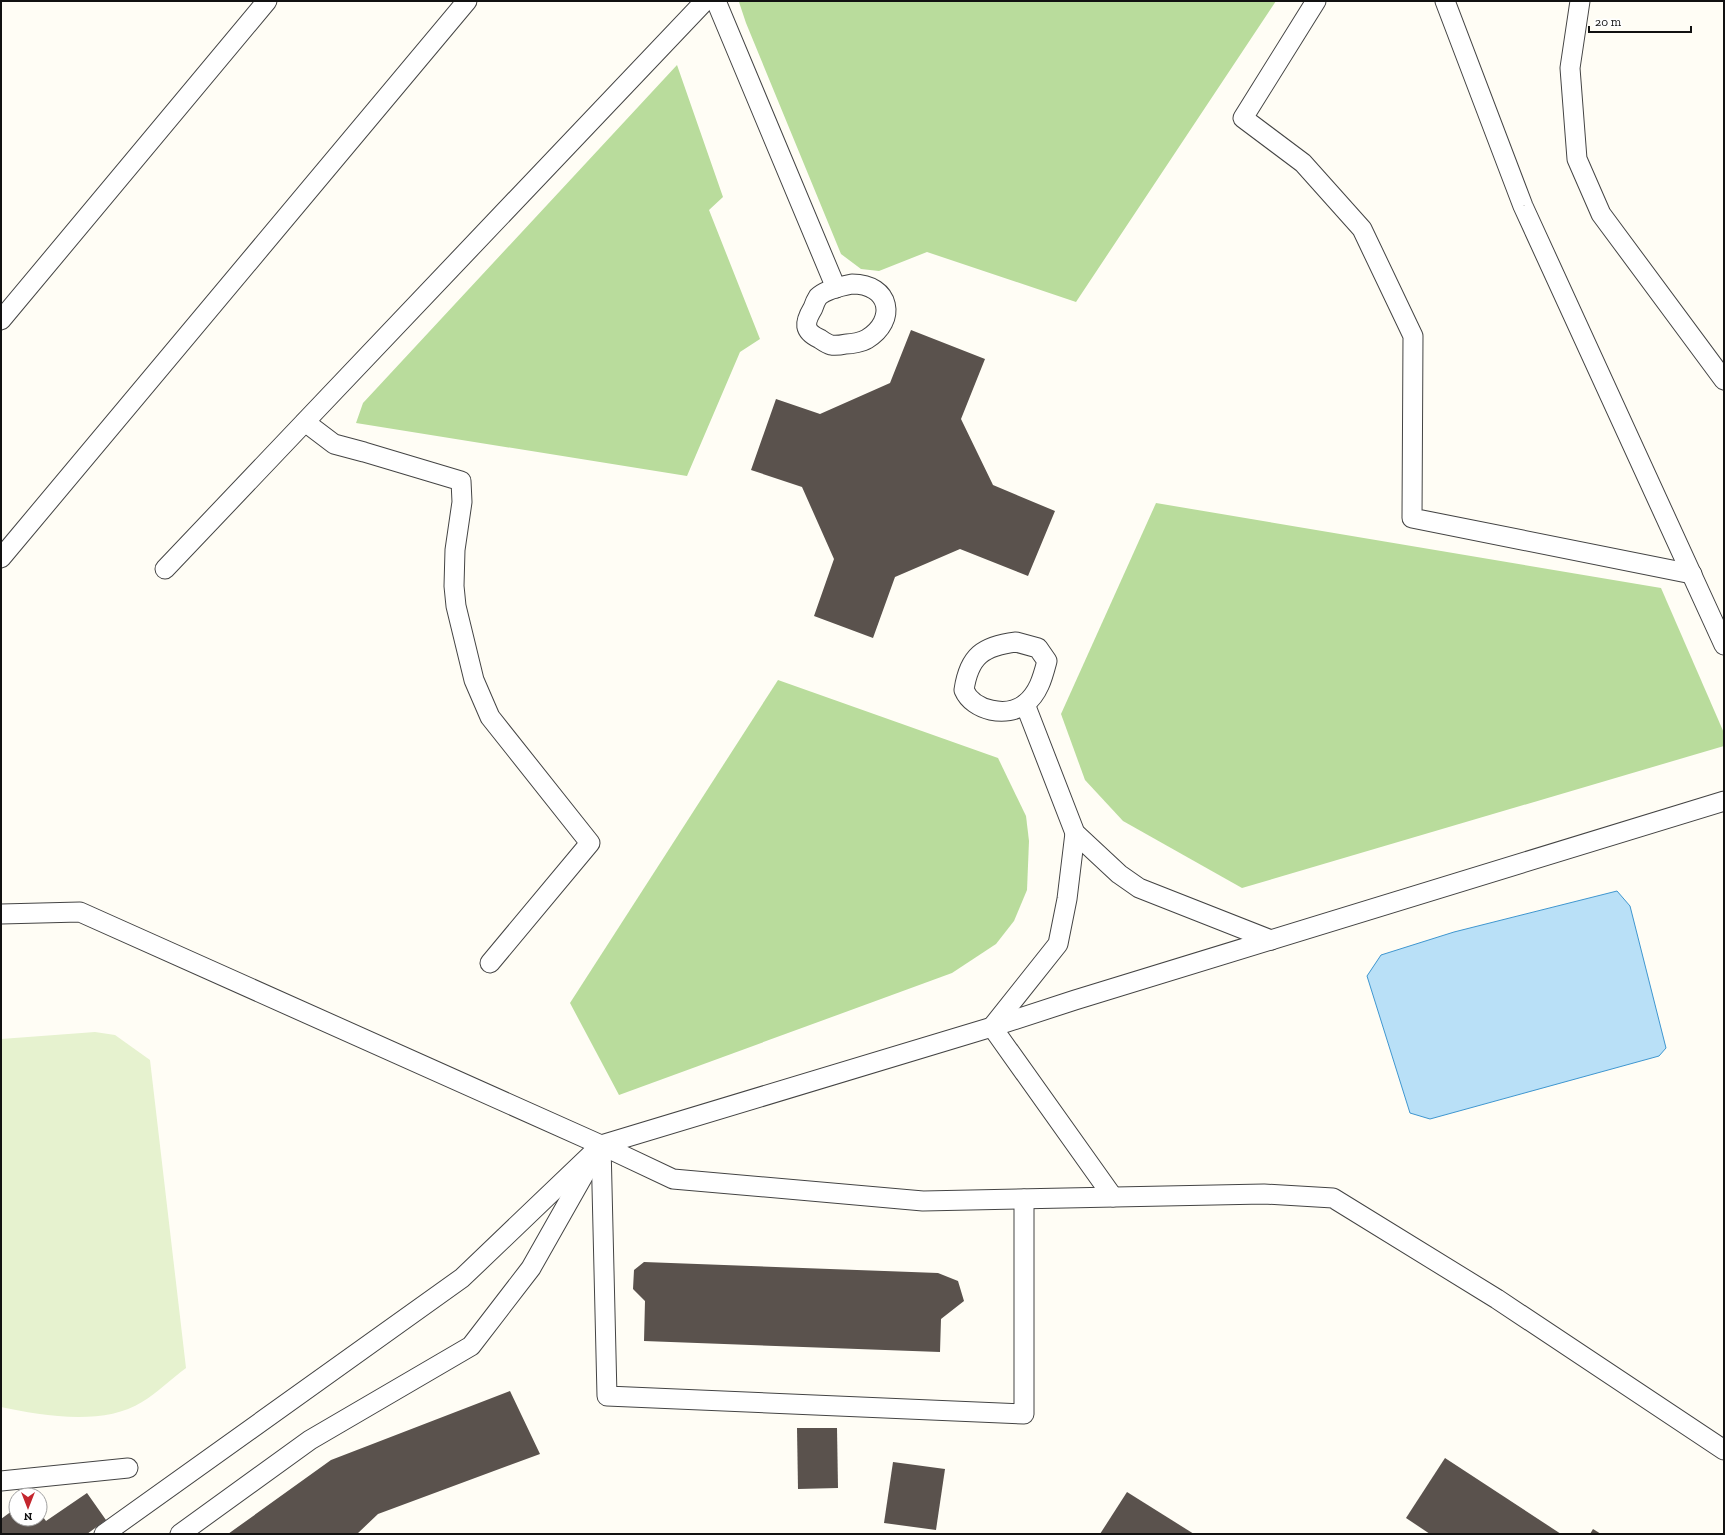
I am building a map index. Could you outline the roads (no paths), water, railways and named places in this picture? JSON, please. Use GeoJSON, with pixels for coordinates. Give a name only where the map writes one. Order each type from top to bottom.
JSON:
{"type":"FeatureCollection","features":[{"type":"Feature","properties":{"kind":"lane"},"geometry":{"type":"LineString","coordinates":[[1,320],[267,1]]}},
{"type":"Feature","properties":{"kind":"lane"},"geometry":{"type":"LineString","coordinates":[[1,558],[467,1]]}},
{"type":"Feature","properties":{"kind":"lane"},"geometry":{"type":"LineString","coordinates":[[165,569],[705,1]]}},
{"type":"Feature","properties":{"kind":"lane"},"geometry":{"type":"LineString","coordinates":[[716,1],[836,288]]}},
{"type":"Feature","properties":{"kind":"lane"},"geometry":{"type":"LineString","coordinates":[[1316,1],[1243,118],[1302,163],[1362,229],[1413,336],[1412,518],[1692,574]]}},
{"type":"Feature","properties":{"kind":"lane"},"geometry":{"type":"LineString","coordinates":[[1445,1],[1523,206],[1724,644]]}},
{"type":"Feature","properties":{"kind":"lane"},"geometry":{"type":"LineString","coordinates":[[1580,1],[1570,68],[1577,160],[1601,214],[1724,380]]}},
{"type":"Feature","properties":{"kind":"lane"},"geometry":{"type":"LineString","coordinates":[[305,422],[334,444],[461,481],[462,502],[455,550],[454,586],[456,606],[474,680],[490,717],[590,843],[490,963]]}},
{"type":"Feature","properties":{"kind":"lane"},"geometry":{"type":"LineString","coordinates":[[1016,642],[1038,648],[1047,661],[1040,686],[1025,704],[1014,709],[1002,711],[980,707],[972,703],[964,690],[970,666],[974,659],[986,648],[1016,642]]}},
{"type":"Feature","properties":{"kind":"lane"},"geometry":{"type":"LineString","coordinates":[[1025,704],[1075,833],[1119,874],[1139,888],[1271,940]]}},
{"type":"Feature","properties":{"kind":"lane"},"geometry":{"type":"LineString","coordinates":[[104,1534],[462,1278],[600,1145],[992,1027],[1075,1000],[1724,801]]}},
{"type":"Feature","properties":{"kind":"lane"},"geometry":{"type":"LineString","coordinates":[[992,1027],[1058,944],[1067,899],[1075,833]]}},
{"type":"Feature","properties":{"kind":"lane"},"geometry":{"type":"LineString","coordinates":[[1,914],[80,912],[673,1179],[922,1201],[1264,1194],[1333,1198],[1497,1299],[1724,1450]]}},
{"type":"Feature","properties":{"kind":"lane"},"geometry":{"type":"LineString","coordinates":[[992,1027],[1114,1197]]}},
{"type":"Feature","properties":{"kind":"lane"},"geometry":{"type":"LineString","coordinates":[[600,1145],[607,1396],[1024,1414],[1024,1199]]}},
{"type":"Feature","properties":{"kind":"lane"},"geometry":{"type":"LineString","coordinates":[[180,1534],[310,1440],[471,1346],[532,1268],[600,1145]]}},
{"type":"Feature","properties":{"kind":"lane"},"geometry":{"type":"LineString","coordinates":[[1,1481],[128,1468]]}},
{"type":"Feature","properties":{"kind":"water"},"geometry":{"type":"Polygon","coordinates":[[[1617,891],[1630,906],[1666,1048],[1659,1056],[1430,1119],[1410,1113],[1367,976],[1381,955],[1454,932],[1617,891]]]}}]}
